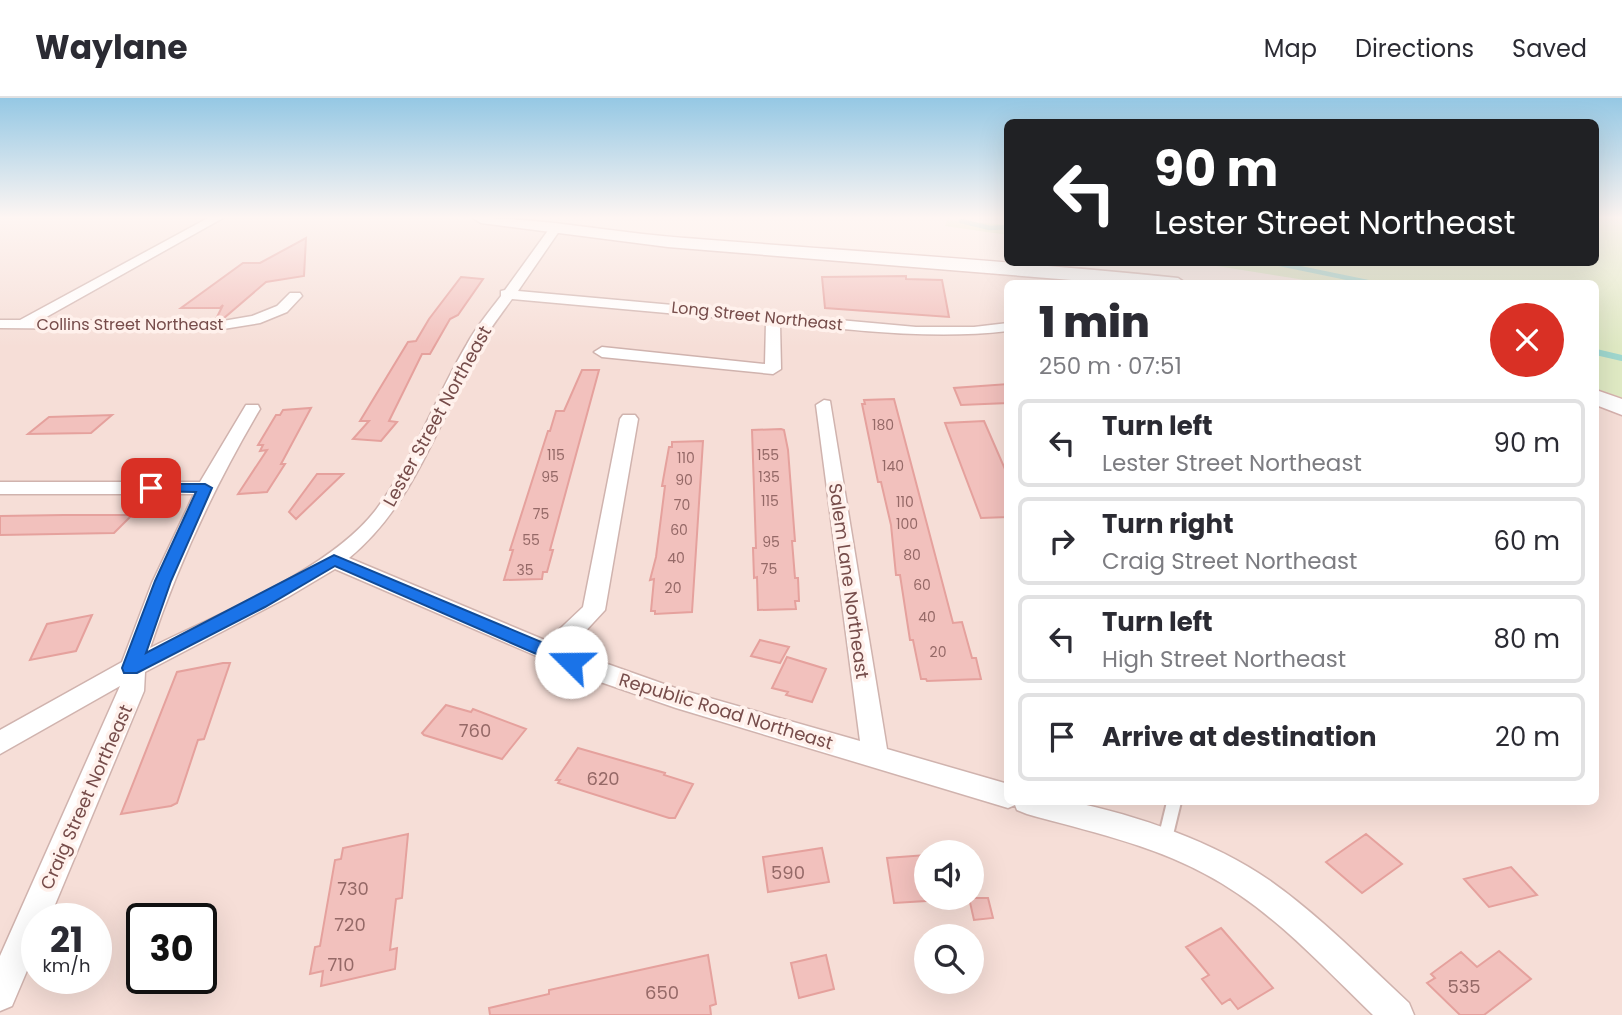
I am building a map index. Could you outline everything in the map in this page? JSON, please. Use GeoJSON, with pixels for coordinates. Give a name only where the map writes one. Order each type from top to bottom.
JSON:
{"type":"FeatureCollection","features":[{"type":"Feature","properties":{"kind":"main road"},"geometry":{"type":"LineString","coordinates":[[914,261],[1140,280]]}},
{"type":"Feature","properties":{"kind":"main road"},"geometry":{"type":"LineString","coordinates":[[1599,398],[1622,408]]}},
{"type":"Feature","properties":{"kind":"street"},"geometry":{"type":"LineString","coordinates":[[21,325],[139,261]]}},
{"type":"Feature","properties":{"kind":"street","name":"Lester Street Northeast"},"geometry":{"type":"LineString","coordinates":[[0,743],[131,668],[270,597],[334,560],[361,538],[383,514],[418,455],[475,342],[531,261]]}},
{"type":"Feature","properties":{"kind":"street","name":"Long Street Northeast"},"geometry":{"type":"LineString","coordinates":[[506,294],[916,331],[974,331],[1004,327]]}},
{"type":"Feature","properties":{"kind":"street","name":"Collins Street Northeast"},"geometry":{"type":"LineString","coordinates":[[0,324],[217,326],[255,320],[282,309],[295,296]]}},
{"type":"Feature","properties":{"kind":"street"},"geometry":{"type":"LineString","coordinates":[[602,352],[773,369],[773,317]]}},
{"type":"Feature","properties":{"kind":"street","name":"Salem Lane Northeast"},"geometry":{"type":"LineString","coordinates":[[824,405],[875,756]]}},
{"type":"Feature","properties":{"kind":"street","name":"Craig Street Northeast"},"geometry":{"type":"LineString","coordinates":[[0,994],[132,691],[131,668],[163,581],[205,488],[252,409]]}},
{"type":"Feature","properties":{"kind":"street"},"geometry":{"type":"LineString","coordinates":[[550,653],[593,610],[629,419]]}},
{"type":"Feature","properties":{"kind":"street"},"geometry":{"type":"LineString","coordinates":[[0,488],[205,488]]}},
{"type":"Feature","properties":{"kind":"street","name":"Republic Road Northeast"},"geometry":{"type":"LineString","coordinates":[[334,560],[550,653],[676,698],[1004,795]]}},
{"type":"Feature","properties":{"kind":"street"},"geometry":{"type":"LineString","coordinates":[[1037,805],[1164,843],[1236,876],[1301,925],[1397,1015]]}},
{"type":"Feature","properties":{"kind":"lane"},"geometry":{"type":"LineString","coordinates":[[1164,843],[1173,805]]}},
{"type":"Feature","properties":{"kind":"shaded area"},"geometry":{"type":"Polygon","coordinates":[[[0,261],[911,261],[1119,280],[1004,280],[1004,805],[1599,805],[1599,404],[1622,413],[1622,1015],[0,1015],[0,261]]]}},
{"type":"Feature","properties":{"kind":"green space"},"geometry":{"type":"Polygon","coordinates":[[[1599,261],[1622,261],[1622,399],[1599,390],[1599,280],[1304,280],[1217,266],[1599,266],[1599,261]]]}},
{"type":"Feature","properties":{"kind":"building"},"geometry":{"type":"Polygon","coordinates":[[[305,261],[304,276],[266,282],[224,318],[216,319],[223,305],[220,308],[181,308],[243,263],[305,261]]]}},
{"type":"Feature","properties":{"kind":"building"},"geometry":{"type":"Polygon","coordinates":[[[906,276],[906,279],[942,280],[949,317],[825,308],[822,277],[906,276]]]}},
{"type":"Feature","properties":{"kind":"building"},"geometry":{"type":"Polygon","coordinates":[[[461,277],[483,279],[458,315],[450,319],[430,354],[422,354],[389,421],[397,422],[381,441],[353,439],[369,421],[360,421],[408,342],[416,341],[461,277]]]}},
{"type":"Feature","properties":{"kind":"building"},"geometry":{"type":"Polygon","coordinates":[[[582,370],[599,370],[550,550],[553,550],[547,572],[543,572],[542,579],[504,580],[513,550],[510,550],[548,431],[556,411],[564,411],[582,370]]]}},
{"type":"Feature","properties":{"kind":"building"},"geometry":{"type":"Polygon","coordinates":[[[1004,384],[1004,403],[961,405],[954,388],[1004,384]]]}},
{"type":"Feature","properties":{"kind":"building"},"geometry":{"type":"Polygon","coordinates":[[[894,399],[953,623],[962,622],[981,679],[921,679],[913,640],[910,640],[900,575],[896,575],[891,525],[881,482],[878,482],[862,404],[865,404],[864,400],[894,399]]]}},
{"type":"Feature","properties":{"kind":"building"},"geometry":{"type":"Polygon","coordinates":[[[311,408],[281,464],[285,464],[267,492],[238,494],[267,450],[260,451],[263,445],[258,445],[276,415],[280,415],[283,410],[311,408]]]}},
{"type":"Feature","properties":{"kind":"building"},"geometry":{"type":"Polygon","coordinates":[[[112,415],[91,433],[28,434],[49,417],[112,415]]]}},
{"type":"Feature","properties":{"kind":"building"},"geometry":{"type":"Polygon","coordinates":[[[984,421],[1004,467],[1004,517],[981,518],[945,423],[984,421]]]}},
{"type":"Feature","properties":{"kind":"building"},"geometry":{"type":"Polygon","coordinates":[[[752,430],[784,430],[788,450],[795,541],[792,541],[799,601],[795,601],[796,609],[758,610],[753,548],[756,548],[752,430]]]}},
{"type":"Feature","properties":{"kind":"building"},"geometry":{"type":"Polygon","coordinates":[[[703,441],[692,612],[655,614],[655,611],[651,611],[654,579],[650,580],[656,557],[665,486],[662,486],[669,447],[672,447],[672,442],[703,441]]]}},
{"type":"Feature","properties":{"kind":"building"},"geometry":{"type":"Polygon","coordinates":[[[317,474],[343,474],[296,519],[289,512],[317,474]]]}},
{"type":"Feature","properties":{"kind":"building"},"geometry":{"type":"Polygon","coordinates":[[[132,515],[114,533],[0,535],[0,516],[132,515]]]}},
{"type":"Feature","properties":{"kind":"building"},"geometry":{"type":"Polygon","coordinates":[[[92,615],[76,651],[30,660],[47,624],[92,615]]]}},
{"type":"Feature","properties":{"kind":"building"},"geometry":{"type":"Polygon","coordinates":[[[760,640],[789,647],[780,663],[751,656],[760,640]]]}},
{"type":"Feature","properties":{"kind":"building"},"geometry":{"type":"Polygon","coordinates":[[[787,657],[826,669],[812,702],[772,688],[787,657]]]}},
{"type":"Feature","properties":{"kind":"building"},"geometry":{"type":"Polygon","coordinates":[[[230,663],[204,739],[198,740],[177,803],[121,814],[177,672],[230,663]]]}},
{"type":"Feature","properties":{"kind":"building"},"geometry":{"type":"Polygon","coordinates":[[[446,705],[471,712],[473,709],[526,729],[502,759],[424,735],[422,733],[446,705]]]}},
{"type":"Feature","properties":{"kind":"building"},"geometry":{"type":"Polygon","coordinates":[[[578,748],[665,773],[664,775],[693,784],[675,818],[669,818],[558,783],[560,780],[556,780],[578,748]]]}},
{"type":"Feature","properties":{"kind":"building"},"geometry":{"type":"Polygon","coordinates":[[[408,834],[402,898],[396,899],[390,950],[397,948],[395,969],[321,986],[323,971],[310,974],[315,947],[320,946],[335,860],[341,859],[343,848],[408,834]]]}},
{"type":"Feature","properties":{"kind":"building"},"geometry":{"type":"Polygon","coordinates":[[[1366,834],[1402,864],[1362,893],[1326,862],[1366,834]]]}},
{"type":"Feature","properties":{"kind":"building"},"geometry":{"type":"Polygon","coordinates":[[[822,848],[829,882],[768,892],[763,857],[822,848]]]}},
{"type":"Feature","properties":{"kind":"building"},"geometry":{"type":"Polygon","coordinates":[[[914,856],[914,902],[894,903],[887,858],[914,856]]]}},
{"type":"Feature","properties":{"kind":"building"},"geometry":{"type":"Polygon","coordinates":[[[1511,867],[1537,895],[1489,907],[1464,879],[1511,867]]]}},
{"type":"Feature","properties":{"kind":"building"},"geometry":{"type":"Polygon","coordinates":[[[984,898],[988,898],[993,918],[974,920],[972,910],[984,910],[984,898]]]}},
{"type":"Feature","properties":{"kind":"building"},"geometry":{"type":"Polygon","coordinates":[[[1221,928],[1273,988],[1238,1009],[1230,999],[1222,1004],[1202,979],[1209,975],[1186,947],[1221,928]]]}},
{"type":"Feature","properties":{"kind":"building"},"geometry":{"type":"Polygon","coordinates":[[[1499,951],[1531,979],[1484,1015],[1460,1015],[1427,983],[1435,978],[1431,974],[1461,952],[1477,967],[1499,951]]]}},
{"type":"Feature","properties":{"kind":"building"},"geometry":{"type":"Polygon","coordinates":[[[708,955],[716,1004],[710,1006],[711,1015],[490,1015],[489,1008],[549,994],[549,990],[708,955]]]}},
{"type":"Feature","properties":{"kind":"building"},"geometry":{"type":"Polygon","coordinates":[[[826,955],[834,989],[799,998],[791,963],[826,955]]]}},
{"type":"Feature","properties":{"kind":"waterway"},"geometry":{"type":"LineString","coordinates":[[1289,266],[1358,280]]}},
{"type":"Feature","properties":{"kind":"waterway"},"geometry":{"type":"LineString","coordinates":[[1599,353],[1622,358]]}},
{"type":"Feature","properties":{"kind":"route"},"geometry":{"type":"LineString","coordinates":[[151,488],[205,488],[163,581],[131,668],[280,592],[334,560],[571,662]]}}]}
